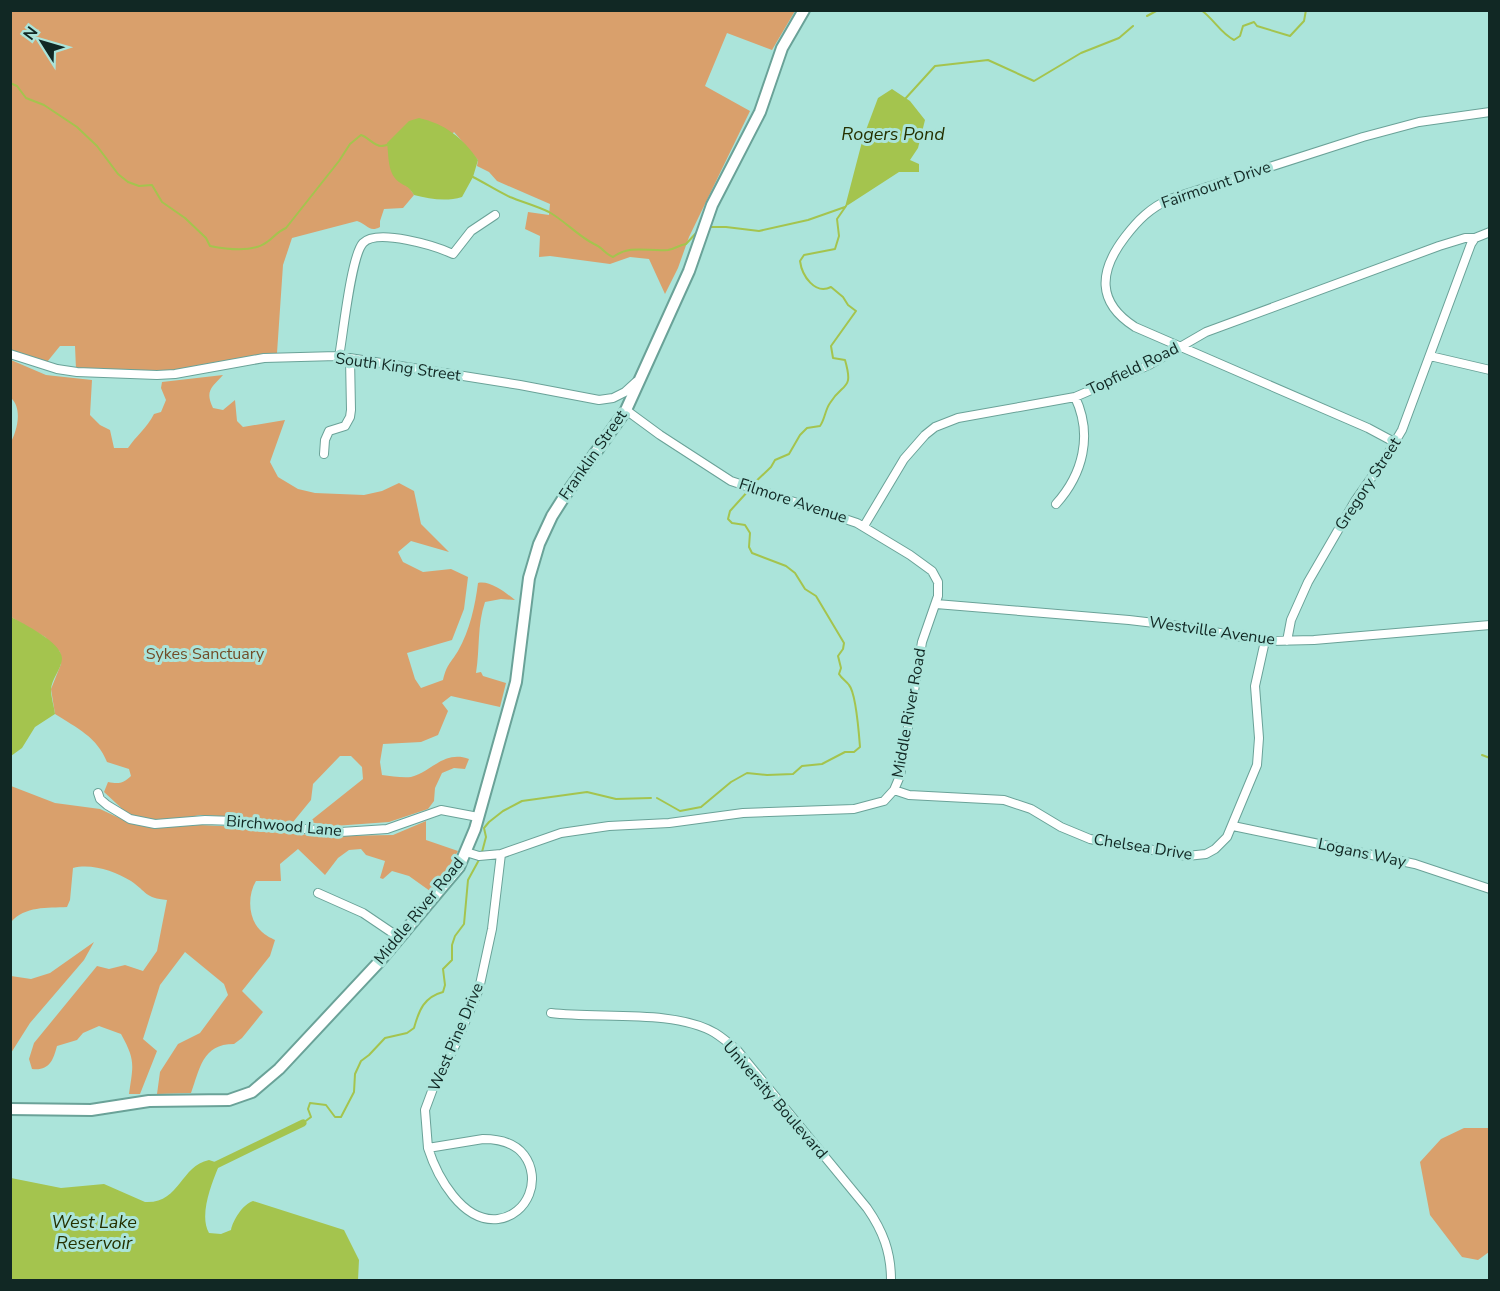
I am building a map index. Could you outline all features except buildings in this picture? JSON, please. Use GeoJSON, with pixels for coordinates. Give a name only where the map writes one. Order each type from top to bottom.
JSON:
{"type":"FeatureCollection","features":[{"type":"Feature","properties":{"kind":"main road","name":"Franklin Street"},"geometry":{"type":"LineString","coordinates":[[470,853],[516,682],[529,578],[539,544],[552,516],[566,494],[626,410],[689,271],[712,206],[760,112],[782,48],[804,10]]}},
{"type":"Feature","properties":{"kind":"main road","name":"Middle River Road"},"geometry":{"type":"LineString","coordinates":[[10,1109],[92,1110],[149,1101],[211,1101],[240,1098],[252,1092],[279,1069],[400,938],[470,853]]}},
{"type":"Feature","properties":{"kind":"street","name":"Fairmount Drive"},"geometry":{"type":"LineString","coordinates":[[1396,443],[1368,428],[1135,327],[1125,321],[1107,297],[1105,278],[1111,258],[1133,226],[1148,211],[1170,199],[1330,146],[1419,122],[1490,112]]}},
{"type":"Feature","properties":{"kind":"street"},"geometry":{"type":"LineString","coordinates":[[339,357],[352,277],[363,243],[372,237],[384,236],[453,254],[471,231],[495,215]]}},
{"type":"Feature","properties":{"kind":"street"},"geometry":{"type":"LineString","coordinates":[[1475,238],[1490,232]]}},
{"type":"Feature","properties":{"kind":"street","name":"Topfield Road"},"geometry":{"type":"LineString","coordinates":[[864,526],[904,459],[935,427],[962,417],[1075,397],[1149,365],[1206,332],[1428,250],[1465,238],[1475,238]]}},
{"type":"Feature","properties":{"kind":"street","name":"Gregory Street"},"geometry":{"type":"LineString","coordinates":[[1287,641],[1291,620],[1308,582],[1356,501],[1396,443],[1413,404],[1465,257],[1475,238]]}},
{"type":"Feature","properties":{"kind":"street","name":"South King Street"},"geometry":{"type":"LineString","coordinates":[[10,354],[67,371],[148,375],[176,374],[264,358],[339,357],[520,385],[599,400],[613,398],[638,381]]}},
{"type":"Feature","properties":{"kind":"street"},"geometry":{"type":"LineString","coordinates":[[1430,356],[1490,370]]}},
{"type":"Feature","properties":{"kind":"street"},"geometry":{"type":"LineString","coordinates":[[324,454],[329,431],[345,426],[350,417],[350,358]]}},
{"type":"Feature","properties":{"kind":"street"},"geometry":{"type":"LineString","coordinates":[[1056,504],[1075,478],[1084,451],[1083,418],[1075,397]]}},
{"type":"Feature","properties":{"kind":"street","name":"Filmore Avenue"},"geometry":{"type":"LineString","coordinates":[[626,410],[731,481],[838,515],[864,526],[932,571],[939,589],[936,604]]}},
{"type":"Feature","properties":{"kind":"street","name":"Westville Avenue"},"geometry":{"type":"LineString","coordinates":[[936,604],[1129,620],[1180,626],[1265,641],[1490,625]]}},
{"type":"Feature","properties":{"kind":"street","name":"Middle River Road"},"geometry":{"type":"LineString","coordinates":[[470,853],[501,854],[579,829],[669,823],[743,813],[854,809],[884,801],[894,790],[903,764],[922,642],[936,604]]}},
{"type":"Feature","properties":{"kind":"street","name":"Chelsea Drive"},"geometry":{"type":"LineString","coordinates":[[894,790],[909,795],[1004,800],[1031,809],[1061,827],[1090,839],[1187,856],[1206,854],[1227,837],[1257,765],[1259,752],[1256,686],[1265,641]]}},
{"type":"Feature","properties":{"kind":"street","name":"Birchwood Lane"},"geometry":{"type":"LineString","coordinates":[[98,793],[100,799],[107,805],[130,819],[155,824],[205,820],[235,821],[341,832],[387,829],[441,810],[478,817]]}},
{"type":"Feature","properties":{"kind":"street","name":"Logans Way"},"geometry":{"type":"LineString","coordinates":[[1233,826],[1415,864],[1490,889]]}},
{"type":"Feature","properties":{"kind":"street","name":"West Pine Drive"},"geometry":{"type":"LineString","coordinates":[[428,1148],[483,1139],[495,1139],[514,1146],[526,1158],[531,1168],[533,1179],[527,1199],[518,1209],[499,1219],[479,1216],[460,1204],[445,1186],[433,1162],[428,1148],[425,1110],[435,1083],[454,1048],[479,989],[492,929],[501,854]]}},
{"type":"Feature","properties":{"kind":"street"},"geometry":{"type":"LineString","coordinates":[[318,893],[363,913],[400,938]]}},
{"type":"Feature","properties":{"kind":"street","name":"University Boulevard"},"geometry":{"type":"LineString","coordinates":[[551,1013],[588,1017],[650,1017],[679,1021],[713,1032],[725,1040],[736,1050],[867,1208],[886,1242],[891,1261],[891,1281]]}},
{"type":"Feature","properties":{"kind":"green space"},"geometry":{"type":"Polygon","coordinates":[[[10,11],[795,11],[772,50],[727,33],[705,86],[750,111],[689,237],[678,268],[665,294],[649,259],[630,257],[610,264],[550,256],[539,257],[540,236],[525,229],[528,212],[549,215],[550,204],[497,181],[489,172],[477,166],[478,160],[454,132],[408,186],[414,195],[403,208],[384,209],[380,227],[371,229],[357,221],[292,238],[283,265],[277,353],[172,371],[76,369],[75,346],[60,346],[47,362],[11,350],[10,11]]]}},
{"type":"Feature","properties":{"kind":"green space","name":"Sykes Sanctuary"},"geometry":{"type":"Polygon","coordinates":[[[11,360],[46,375],[92,380],[90,415],[100,425],[110,430],[114,448],[128,448],[154,414],[161,412],[166,400],[161,388],[162,382],[223,375],[210,390],[213,408],[223,410],[235,400],[237,421],[243,427],[285,420],[270,462],[278,477],[298,489],[315,493],[364,495],[382,491],[399,483],[414,491],[421,524],[449,552],[411,541],[398,552],[403,562],[423,572],[451,569],[468,577],[464,609],[452,640],[407,653],[415,679],[421,688],[443,680],[447,667],[458,651],[469,626],[478,583],[493,585],[515,600],[501,599],[485,602],[481,619],[476,673],[481,672],[483,676],[506,683],[500,707],[451,696],[442,703],[448,711],[438,735],[421,742],[383,744],[380,762],[382,775],[411,777],[445,759],[460,757],[469,759],[465,769],[454,768],[442,773],[435,788],[434,801],[428,809],[389,822],[334,826],[309,822],[363,779],[362,767],[351,756],[340,756],[313,784],[311,800],[293,822],[265,822],[241,817],[200,815],[169,821],[153,820],[130,816],[104,792],[108,782],[120,783],[131,776],[129,769],[107,762],[92,740],[55,714],[51,689],[61,664],[60,652],[45,637],[11,617],[10,444],[17,427],[18,414],[11,398],[11,360]]]}},
{"type":"Feature","properties":{"kind":"green space"},"geometry":{"type":"Polygon","coordinates":[[[11,786],[55,803],[100,809],[130,823],[153,828],[200,825],[241,827],[250,831],[332,836],[393,835],[426,821],[426,840],[458,851],[430,891],[409,876],[392,871],[383,879],[380,878],[385,861],[366,855],[361,849],[349,850],[338,858],[325,875],[298,849],[280,864],[281,881],[256,881],[251,894],[250,908],[257,927],[275,940],[270,956],[242,991],[263,1012],[242,1038],[234,1044],[223,1045],[209,1053],[200,1067],[191,1093],[157,1094],[160,1072],[178,1044],[200,1033],[228,995],[224,984],[185,952],[160,985],[143,1039],[157,1051],[140,1094],[129,1094],[132,1063],[126,1043],[121,1034],[99,1026],[83,1033],[77,1040],[57,1046],[52,1060],[46,1067],[32,1069],[29,1059],[34,1043],[97,966],[109,969],[125,965],[143,971],[157,951],[167,900],[150,896],[118,874],[95,867],[80,867],[73,868],[70,900],[67,907],[30,910],[11,922],[11,786]]]}},
{"type":"Feature","properties":{"kind":"green space"},"geometry":{"type":"Polygon","coordinates":[[[94,942],[84,960],[30,1023],[11,1053],[11,976],[31,979],[50,973],[94,942]]]}},
{"type":"Feature","properties":{"kind":"green space"},"geometry":{"type":"Polygon","coordinates":[[[1464,1128],[1489,1128],[1489,1252],[1478,1260],[1462,1257],[1430,1215],[1420,1162],[1441,1139],[1464,1128]]]}},
{"type":"Feature","properties":{"kind":"water","name":"Rogers Pond"},"geometry":{"type":"Polygon","coordinates":[[[892,89],[910,101],[925,120],[918,148],[910,160],[919,164],[919,172],[899,172],[845,207],[863,138],[878,98],[892,89]]]}},
{"type":"Feature","properties":{"kind":"water"},"geometry":{"type":"Polygon","coordinates":[[[419,118],[445,128],[466,145],[478,160],[473,177],[462,197],[438,199],[414,195],[392,174],[387,143],[409,121],[419,118]]]}},
{"type":"Feature","properties":{"kind":"water"},"geometry":{"type":"Polygon","coordinates":[[[11,617],[49,640],[60,652],[62,658],[51,686],[55,714],[35,727],[22,748],[11,756],[11,617]]]}},
{"type":"Feature","properties":{"kind":"water","name":"West Lake Reservoir"},"geometry":{"type":"Polygon","coordinates":[[[209,1160],[215,1162],[218,1168],[209,1192],[206,1209],[206,1226],[209,1233],[221,1234],[231,1230],[239,1213],[253,1201],[344,1230],[359,1260],[358,1280],[11,1280],[11,1178],[61,1188],[104,1184],[145,1202],[157,1201],[173,1191],[192,1169],[209,1160]]]}},
{"type":"Feature","properties":{"kind":"waterway"},"geometry":{"type":"LineString","coordinates":[[1147,16],[1158,10]]}},
{"type":"Feature","properties":{"kind":"waterway"},"geometry":{"type":"LineString","coordinates":[[1201,10],[1234,40],[1240,36],[1243,26],[1254,22],[1257,26],[1290,36],[1304,21],[1306,10]]}},
{"type":"Feature","properties":{"kind":"waterway"},"geometry":{"type":"LineString","coordinates":[[905,99],[935,66],[988,60],[1034,81],[1081,53],[1119,38],[1133,26]]}},
{"type":"Feature","properties":{"kind":"waterway"},"geometry":{"type":"LineString","coordinates":[[10,83],[17,86],[26,98],[44,105],[77,127],[97,146],[118,174],[128,182],[139,186],[152,185],[162,202],[185,218],[206,238],[210,246],[216,247],[254,248],[267,242],[286,228],[350,144],[361,135],[378,146],[390,144]]}},
{"type":"Feature","properties":{"kind":"waterway"},"geometry":{"type":"LineString","coordinates":[[473,177],[510,197],[549,212],[613,257],[633,250],[670,249],[686,244],[697,232]]}},
{"type":"Feature","properties":{"kind":"waterway"},"geometry":{"type":"LineString","coordinates":[[752,485],[775,460],[789,454],[807,428],[820,426],[830,403],[848,382],[845,360],[833,358],[831,346],[856,311],[831,287],[825,289],[810,283],[803,273],[800,261],[804,255],[835,249],[839,236],[837,219],[846,206]]}},
{"type":"Feature","properties":{"kind":"waterway"},"geometry":{"type":"LineString","coordinates":[[708,227],[759,231],[808,220],[845,207]]}},
{"type":"Feature","properties":{"kind":"waterway"},"geometry":{"type":"LineString","coordinates":[[657,798],[680,811],[701,807],[731,782],[747,773],[793,774],[802,766],[822,764],[845,752],[854,752],[860,747],[854,696],[849,685],[839,674],[841,668],[838,656],[844,643],[816,596],[805,589],[795,573],[786,566],[752,553],[749,547],[750,533],[745,525],[732,523],[728,519],[730,511],[749,490]]}},
{"type":"Feature","properties":{"kind":"waterway"},"geometry":{"type":"LineString","coordinates":[[1482,755],[1490,758]]}},
{"type":"Feature","properties":{"kind":"waterway"},"geometry":{"type":"LineString","coordinates":[[482,852],[486,837],[484,828],[503,811],[522,801],[587,792],[616,799],[651,798]]}},
{"type":"Feature","properties":{"kind":"waterway"},"geometry":{"type":"LineString","coordinates":[[303,1123],[311,1117],[308,1109],[310,1103],[326,1105],[335,1117],[341,1117],[354,1092],[355,1074],[361,1061],[385,1038],[407,1033],[414,1028],[423,1005],[431,997],[443,992],[445,985],[443,969],[452,960],[452,945],[455,936],[464,924],[468,880],[480,858]]}},
{"type":"Feature","properties":{"kind":"waterway"},"geometry":{"type":"LineString","coordinates":[[216,1165],[303,1123]]}}]}
